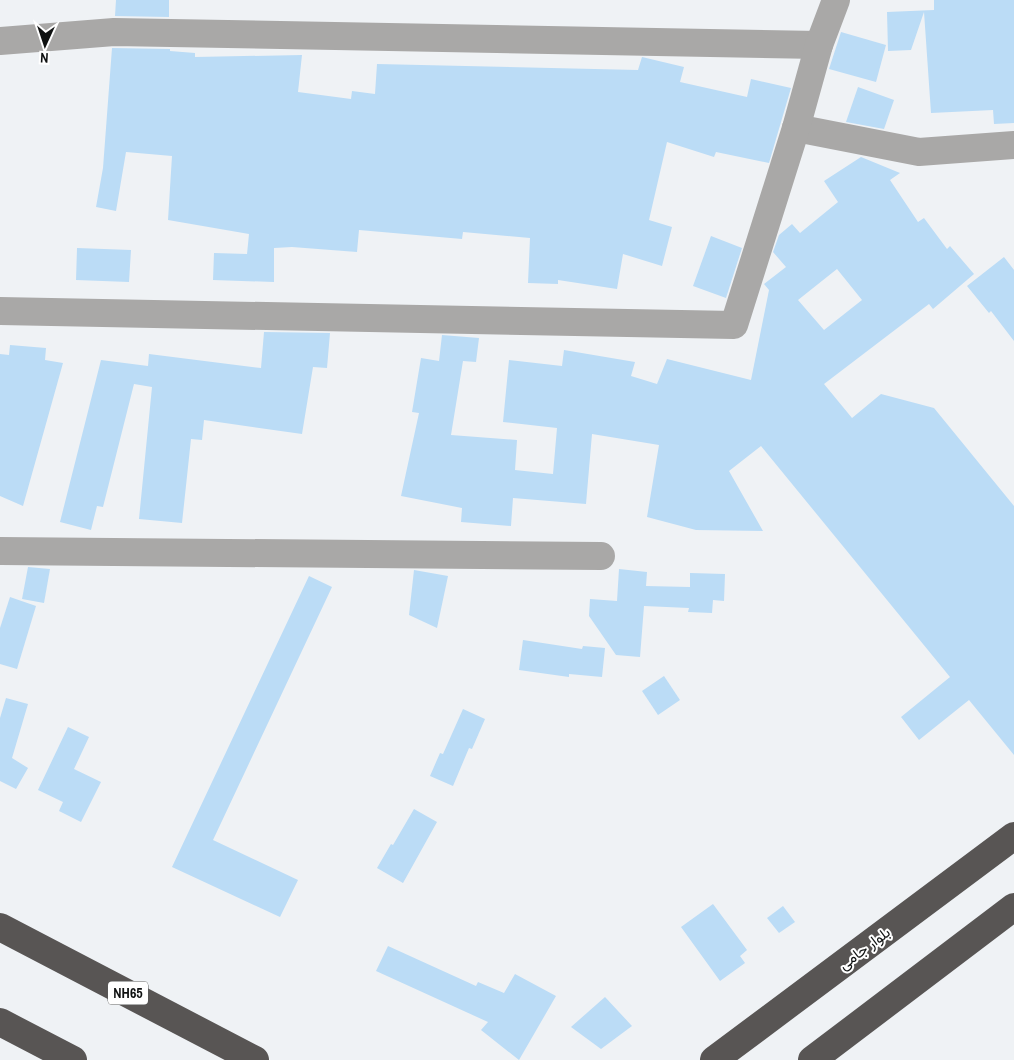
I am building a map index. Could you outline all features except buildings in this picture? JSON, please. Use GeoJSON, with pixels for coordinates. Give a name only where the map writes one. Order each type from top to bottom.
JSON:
{"type":"FeatureCollection","features":[{"type":"Feature","properties":{"kind":"highway","name":"بلوار جامی"},"geometry":{"type":"LineString","coordinates":[[714,1060],[1014,836]]}},
{"type":"Feature","properties":{"kind":"highway"},"geometry":{"type":"LineString","coordinates":[[812,1060],[1014,907]]}},
{"type":"Feature","properties":{"kind":"highway","name":"NH65"},"geometry":{"type":"LineString","coordinates":[[0,927],[255,1060]]}},
{"type":"Feature","properties":{"kind":"highway"},"geometry":{"type":"LineString","coordinates":[[0,1022],[73,1060]]}},
{"type":"Feature","properties":{"kind":"street"},"geometry":{"type":"LineString","coordinates":[[0,311],[734,325],[796,128],[819,45],[836,0]]}},
{"type":"Feature","properties":{"kind":"street"},"geometry":{"type":"LineString","coordinates":[[0,41],[114,32],[819,45]]}},
{"type":"Feature","properties":{"kind":"street"},"geometry":{"type":"LineString","coordinates":[[796,128],[919,152],[1014,144]]}},
{"type":"Feature","properties":{"kind":"street"},"geometry":{"type":"LineString","coordinates":[[0,551],[601,556]]}}]}
